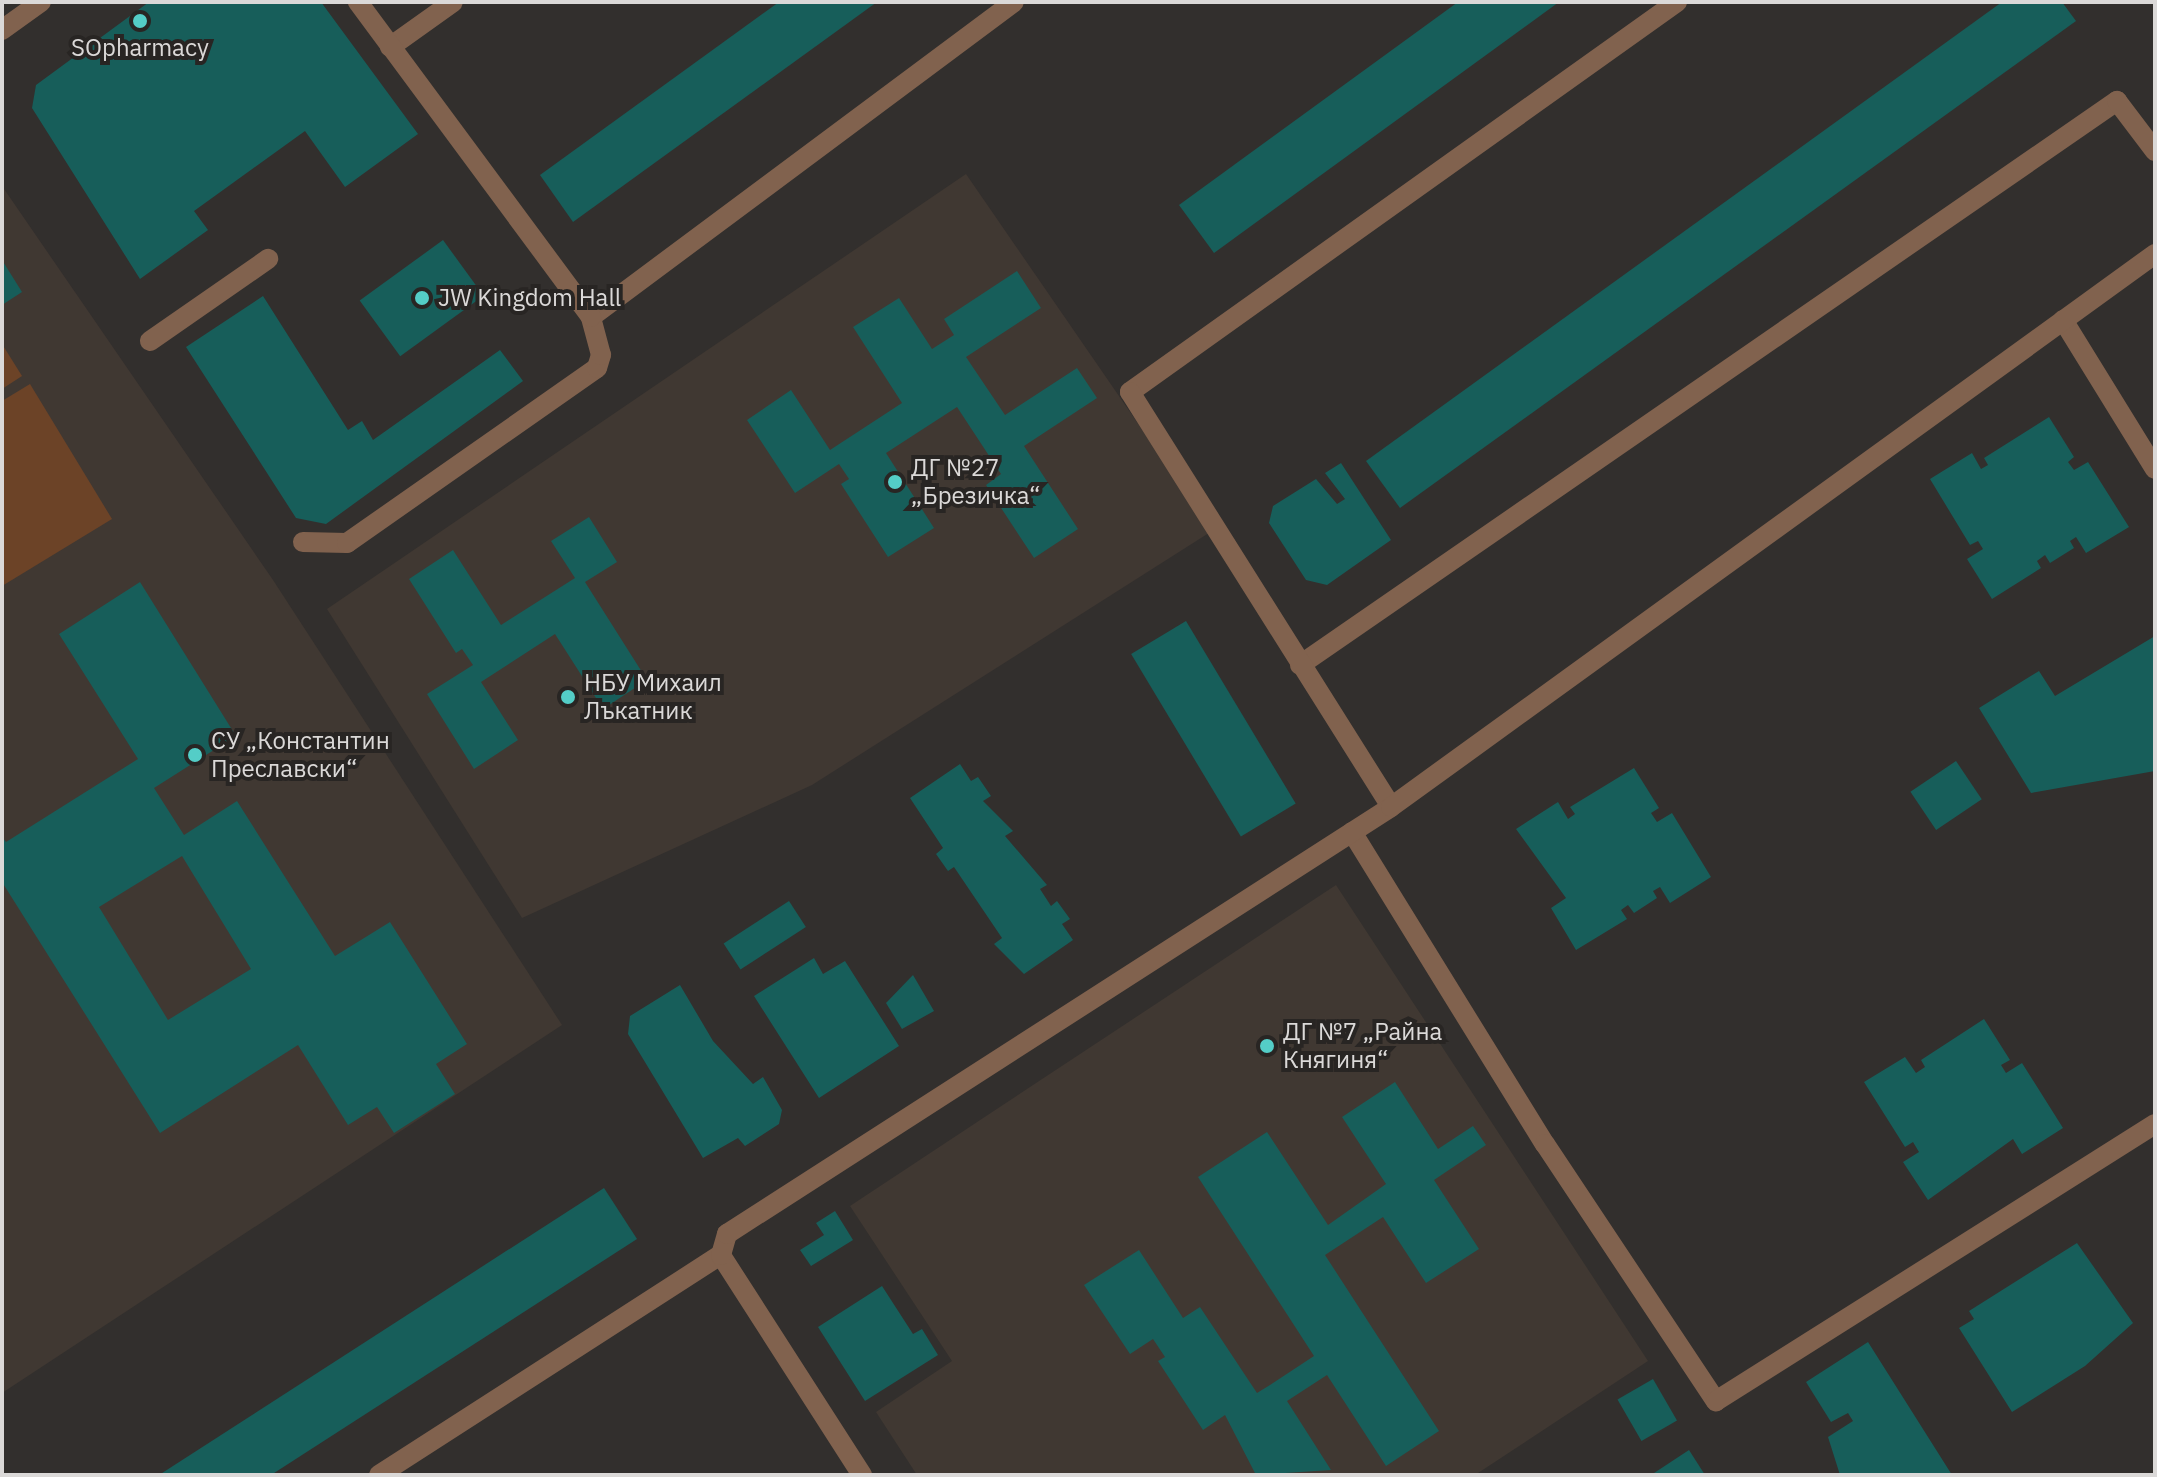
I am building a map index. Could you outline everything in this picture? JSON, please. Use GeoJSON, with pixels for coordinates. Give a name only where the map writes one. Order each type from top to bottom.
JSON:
{"type":"FeatureCollection","features":[{"type":"Feature","properties":{"kind":"street"},"geometry":{"type":"LineString","coordinates":[[2,30],[41,2]]}},
{"type":"Feature","properties":{"kind":"street"},"geometry":{"type":"LineString","coordinates":[[303,542],[347,543],[597,368],[602,338],[591,317],[358,2]]}},
{"type":"Feature","properties":{"kind":"street"},"geometry":{"type":"LineString","coordinates":[[390,47],[453,2]]}},
{"type":"Feature","properties":{"kind":"street"},"geometry":{"type":"LineString","coordinates":[[591,317],[1014,2]]}},
{"type":"Feature","properties":{"kind":"street"},"geometry":{"type":"LineString","coordinates":[[1391,807],[1130,392],[1677,2]]}},
{"type":"Feature","properties":{"kind":"street"},"geometry":{"type":"LineString","coordinates":[[1300,665],[2117,101],[2155,151]]}},
{"type":"Feature","properties":{"kind":"street"},"geometry":{"type":"LineString","coordinates":[[379,1475],[721,1255],[727,1234],[1391,807],[2155,254]]}},
{"type":"Feature","properties":{"kind":"street"},"geometry":{"type":"LineString","coordinates":[[150,341],[268,259]]}},
{"type":"Feature","properties":{"kind":"street"},"geometry":{"type":"LineString","coordinates":[[2063,320],[2155,469]]}},
{"type":"Feature","properties":{"kind":"street"},"geometry":{"type":"LineString","coordinates":[[1352,832],[1545,1144],[1716,1401],[2155,1124]]}},
{"type":"Feature","properties":{"kind":"street"},"geometry":{"type":"LineString","coordinates":[[721,1255],[862,1475]]}},
{"type":"Feature","properties":{"kind":"shaded area","name":"ДГ №27 „Брезичка“"},"geometry":{"type":"Polygon","coordinates":[[[966,174],[1212,531],[812,785],[522,918],[327,609],[966,174]]]}},
{"type":"Feature","properties":{"kind":"shaded area","name":"СУ „Константин Преславски“"},"geometry":{"type":"Polygon","coordinates":[[[2,186],[273,580],[562,1025],[2,1393],[2,186]]]}},
{"type":"Feature","properties":{"kind":"shaded area"},"geometry":{"type":"Polygon","coordinates":[[[2,344],[22,376],[2,389],[2,344]]]}},
{"type":"Feature","properties":{"kind":"shaded area"},"geometry":{"type":"Polygon","coordinates":[[[30,384],[112,519],[2,586],[2,401],[30,384]]]}},
{"type":"Feature","properties":{"kind":"shaded area","name":"ДГ №7 „Райна Княгиня“"},"geometry":{"type":"Polygon","coordinates":[[[1336,885],[1648,1361],[1475,1475],[917,1475],[876,1412],[952,1361],[850,1206],[1336,885]]]}},
{"type":"Feature","properties":{"kind":"building"},"geometry":{"type":"Polygon","coordinates":[[[149,2],[321,2],[418,134],[345,187],[305,131],[194,211],[208,230],[140,279],[32,108],[36,85],[149,2]]]}},
{"type":"Feature","properties":{"kind":"building"},"geometry":{"type":"Polygon","coordinates":[[[779,2],[877,2],[573,222],[540,175],[779,2]]]}},
{"type":"Feature","properties":{"kind":"building"},"geometry":{"type":"Polygon","coordinates":[[[1458,2],[1559,2],[1214,253],[1179,205],[1458,2]]]}},
{"type":"Feature","properties":{"kind":"building"},"geometry":{"type":"Polygon","coordinates":[[[2002,2],[2062,2],[2076,21],[1400,508],[1366,461],[2002,2]]]}},
{"type":"Feature","properties":{"kind":"building","name":"JW Kingdom Hall"},"geometry":{"type":"Polygon","coordinates":[[[443,240],[484,296],[400,356],[360,301],[443,240]]]}},
{"type":"Feature","properties":{"kind":"building"},"geometry":{"type":"Polygon","coordinates":[[[2,260],[22,292],[2,305],[2,260]]]}},
{"type":"Feature","properties":{"kind":"building"},"geometry":{"type":"Polygon","coordinates":[[[1017,271],[1041,308],[966,357],[1005,415],[1077,368],[1097,398],[1024,446],[1078,529],[1034,558],[986,485],[1001,474],[957,407],[886,453],[934,528],[888,557],[841,484],[849,479],[839,464],[795,493],[747,420],[791,390],[830,450],[902,403],[853,327],[899,298],[932,349],[954,335],[944,319],[1017,271]]]}},
{"type":"Feature","properties":{"kind":"building"},"geometry":{"type":"Polygon","coordinates":[[[263,296],[348,430],[362,421],[373,440],[500,350],[523,381],[326,524],[296,518],[186,347],[263,296]]]}},
{"type":"Feature","properties":{"kind":"building"},"geometry":{"type":"Polygon","coordinates":[[[2049,417],[2074,457],[2068,462],[2074,470],[2088,462],[2129,527],[2086,553],[2076,537],[2070,541],[2074,548],[2050,563],[2045,555],[2037,561],[2041,568],[1992,599],[1967,559],[1983,549],[1978,541],[1970,545],[1930,479],[1972,453],[1981,469],[1988,465],[1984,458],[2049,417]]]}},
{"type":"Feature","properties":{"kind":"building"},"geometry":{"type":"Polygon","coordinates":[[[1341,463],[1391,540],[1327,585],[1306,580],[1269,523],[1273,506],[1316,479],[1337,504],[1345,499],[1325,473],[1341,463]]]}},
{"type":"Feature","properties":{"kind":"building"},"geometry":{"type":"Polygon","coordinates":[[[589,517],[617,562],[585,582],[647,680],[603,709],[555,634],[481,682],[518,740],[474,769],[427,694],[473,665],[462,649],[456,653],[409,579],[453,550],[501,625],[575,578],[551,541],[589,517]]]}},
{"type":"Feature","properties":{"kind":"building"},"geometry":{"type":"Polygon","coordinates":[[[140,582],[236,736],[154,788],[184,835],[237,801],[335,956],[390,922],[467,1044],[436,1064],[455,1094],[394,1133],[377,1107],[348,1125],[298,1045],[160,1133],[2,882],[2,837],[6,842],[138,759],[59,634],[140,582]],[[182,856],[99,907],[168,1020],[251,969],[182,856]]]}},
{"type":"Feature","properties":{"kind":"building"},"geometry":{"type":"Polygon","coordinates":[[[1186,621],[1296,804],[1241,837],[1131,654],[1186,621]]]}},
{"type":"Feature","properties":{"kind":"building"},"geometry":{"type":"Polygon","coordinates":[[[2155,636],[2155,771],[2031,793],[1979,708],[2039,671],[2055,696],[2155,636]]]}},
{"type":"Feature","properties":{"kind":"building"},"geometry":{"type":"Polygon","coordinates":[[[1956,761],[1982,799],[1936,830],[1910,792],[1956,761]]]}},
{"type":"Feature","properties":{"kind":"building"},"geometry":{"type":"Polygon","coordinates":[[[960,764],[971,781],[978,777],[991,796],[983,801],[1013,831],[1005,836],[1047,885],[1040,889],[1051,906],[1057,901],[1070,919],[1062,924],[1073,940],[1024,974],[994,944],[1002,938],[954,867],[948,871],[936,854],[943,848],[910,798],[960,764]]]}},
{"type":"Feature","properties":{"kind":"building"},"geometry":{"type":"Polygon","coordinates":[[[1634,768],[1659,808],[1651,813],[1657,822],[1672,813],[1711,877],[1670,903],[1660,887],[1653,891],[1657,898],[1634,913],[1628,905],[1621,910],[1627,919],[1576,950],[1551,908],[1566,898],[1516,829],[1558,802],[1568,819],[1575,814],[1570,807],[1634,768]]]}},
{"type":"Feature","properties":{"kind":"building"},"geometry":{"type":"Polygon","coordinates":[[[789,901],[806,927],[740,969],[724,943],[789,901]]]}},
{"type":"Feature","properties":{"kind":"building"},"geometry":{"type":"Polygon","coordinates":[[[814,958],[823,974],[845,961],[899,1046],[819,1098],[754,996],[814,958]]]}},
{"type":"Feature","properties":{"kind":"building"},"geometry":{"type":"Polygon","coordinates":[[[913,975],[934,1011],[902,1029],[886,1003],[913,975]]]}},
{"type":"Feature","properties":{"kind":"building"},"geometry":{"type":"Polygon","coordinates":[[[680,985],[713,1041],[753,1084],[763,1077],[782,1110],[779,1124],[745,1146],[738,1138],[703,1158],[628,1034],[630,1016],[680,985]]]}},
{"type":"Feature","properties":{"kind":"building"},"geometry":{"type":"Polygon","coordinates":[[[1984,1019],[2010,1060],[2001,1065],[2006,1073],[2022,1063],[2063,1128],[2022,1154],[2013,1139],[1928,1200],[1903,1162],[1919,1152],[1913,1142],[1905,1147],[1864,1082],[1905,1057],[1916,1073],[1925,1067],[1921,1060],[1984,1019]]]}},
{"type":"Feature","properties":{"kind":"building"},"geometry":{"type":"Polygon","coordinates":[[[1395,1082],[1438,1149],[1473,1126],[1486,1145],[1434,1180],[1479,1249],[1426,1283],[1383,1217],[1325,1255],[1439,1431],[1386,1466],[1327,1375],[1287,1401],[1331,1470],[1256,1475],[1225,1415],[1203,1430],[1158,1361],[1165,1357],[1153,1339],[1130,1354],[1084,1285],[1139,1250],[1183,1318],[1200,1307],[1257,1393],[1273,1383],[1314,1356],[1198,1177],[1267,1132],[1328,1225],[1386,1184],[1342,1117],[1395,1082]]]}},
{"type":"Feature","properties":{"kind":"building"},"geometry":{"type":"Polygon","coordinates":[[[604,1188],[637,1239],[437,1368],[271,1475],[159,1475],[604,1188]]]}},
{"type":"Feature","properties":{"kind":"building"},"geometry":{"type":"Polygon","coordinates":[[[835,1211],[853,1240],[811,1266],[800,1250],[824,1235],[816,1223],[835,1211]]]}},
{"type":"Feature","properties":{"kind":"building"},"geometry":{"type":"Polygon","coordinates":[[[2077,1243],[2133,1323],[2085,1366],[2012,1412],[1959,1328],[1974,1319],[1969,1311],[2077,1243]]]}},
{"type":"Feature","properties":{"kind":"building"},"geometry":{"type":"Polygon","coordinates":[[[882,1286],[913,1334],[922,1329],[938,1355],[865,1401],[818,1327],[882,1286]]]}},
{"type":"Feature","properties":{"kind":"building"},"geometry":{"type":"Polygon","coordinates":[[[1868,1342],[1952,1475],[1840,1475],[1828,1437],[1853,1421],[1848,1413],[1831,1422],[1806,1382],[1868,1342]]]}},
{"type":"Feature","properties":{"kind":"building"},"geometry":{"type":"Polygon","coordinates":[[[1653,1379],[1677,1421],[1641,1441],[1617,1400],[1653,1379]]]}},
{"type":"Feature","properties":{"kind":"building"},"geometry":{"type":"Polygon","coordinates":[[[1689,1450],[1705,1475],[1651,1475],[1689,1450]]]}},
{"type":"Feature","properties":{"kind":"place","name":"SOpharmacy"},"geometry":{"type":"Point","coordinates":[140,21]}},
{"type":"Feature","properties":{"kind":"place","name":"JW Kingdom Hall"},"geometry":{"type":"Point","coordinates":[422,298]}},
{"type":"Feature","properties":{"kind":"place","name":"ДГ №27 „Брезичка“"},"geometry":{"type":"Point","coordinates":[895,482]}},
{"type":"Feature","properties":{"kind":"place","name":"НБУ Михаил Лъкатник"},"geometry":{"type":"Point","coordinates":[568,697]}},
{"type":"Feature","properties":{"kind":"place","name":"СУ „Константин Преславски“"},"geometry":{"type":"Point","coordinates":[195,755]}},
{"type":"Feature","properties":{"kind":"place","name":"ДГ №7 „Райна Княгиня“"},"geometry":{"type":"Point","coordinates":[1267,1046]}}]}
